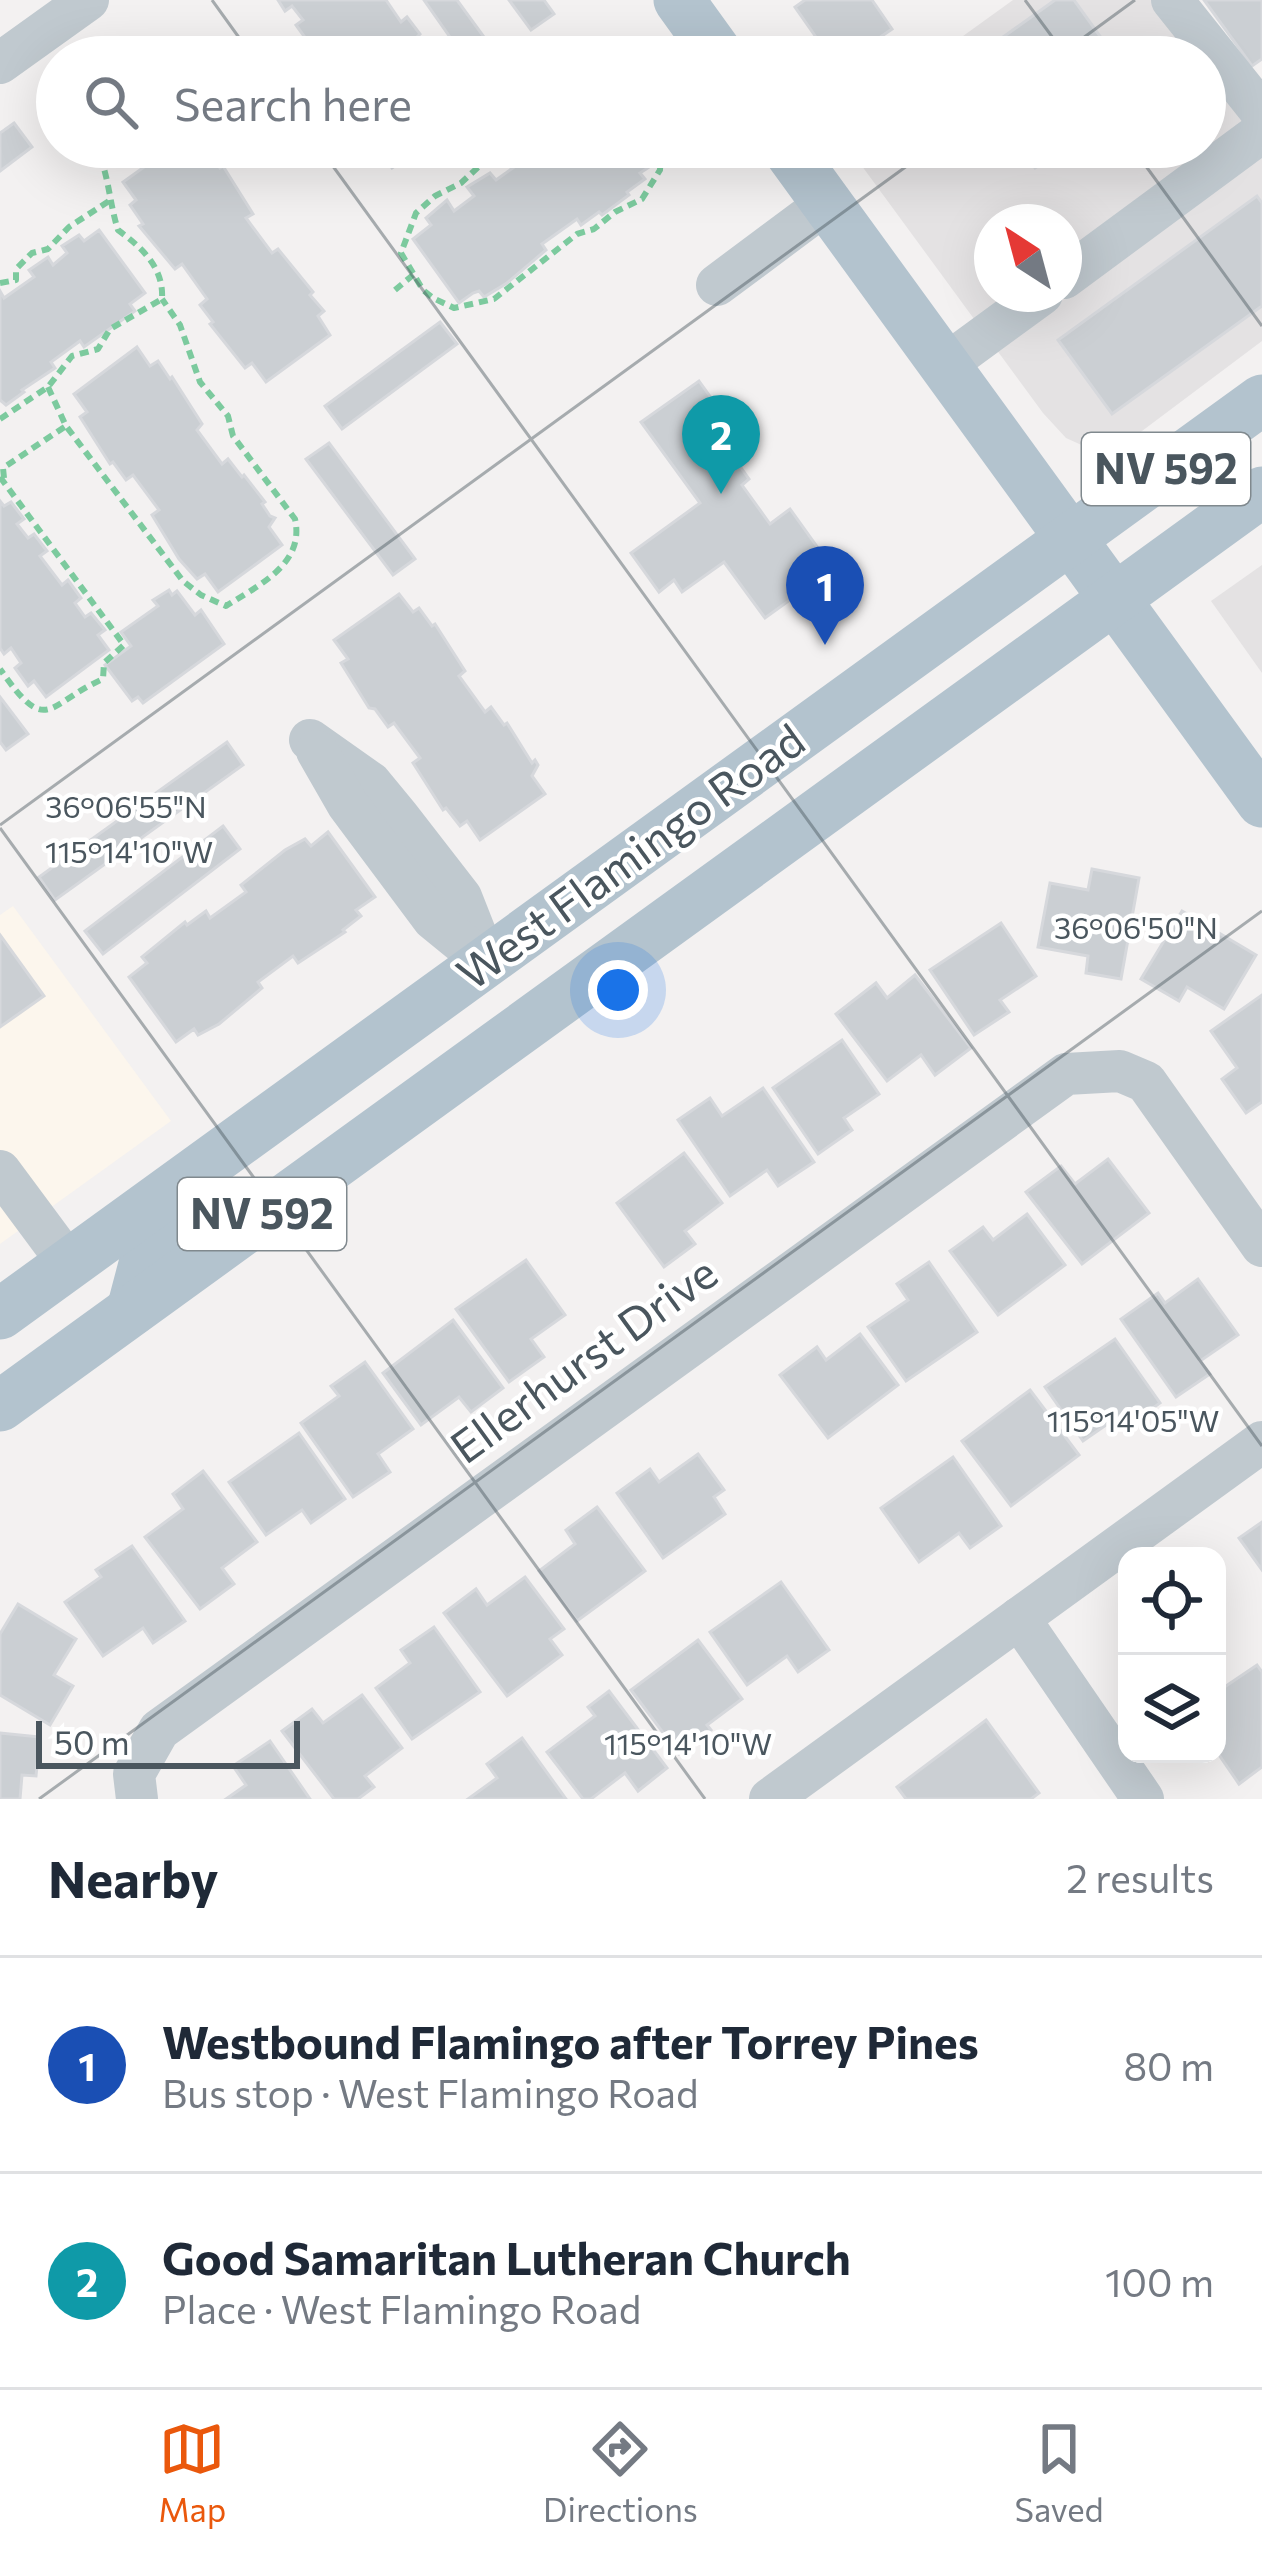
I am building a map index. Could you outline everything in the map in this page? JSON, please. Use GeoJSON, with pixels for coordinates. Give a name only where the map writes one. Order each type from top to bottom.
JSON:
{"type":"FeatureCollection","features":[{"type":"Feature","properties":{"kind":"main road"},"geometry":{"type":"LineString","coordinates":[[679,0],[705,36]]}},
{"type":"Feature","properties":{"kind":"main road"},"geometry":{"type":"LineString","coordinates":[[801,168],[1262,802]]}},
{"type":"Feature","properties":{"kind":"main road","name":"West Flamingo Road"},"geometry":{"type":"LineString","coordinates":[[0,1314],[1262,400]]}},
{"type":"Feature","properties":{"kind":"main road","name":"West Flamingo Road"},"geometry":{"type":"LineString","coordinates":[[0,1406],[1262,492]]}},
{"type":"Feature","properties":{"kind":"main road"},"geometry":{"type":"LineString","coordinates":[[261,1215],[252,1185],[265,1167],[405,1063],[487,963]]}},
{"type":"Feature","properties":{"kind":"main road"},"geometry":{"type":"LineString","coordinates":[[132,1310],[147,1252],[182,1228],[195,1209],[193,1174]]}},
{"type":"Feature","properties":{"kind":"street"},"geometry":{"type":"LineString","coordinates":[[38,36],[88,0]]}},
{"type":"Feature","properties":{"kind":"street"},"geometry":{"type":"LineString","coordinates":[[1172,0],[1201,36]]}},
{"type":"Feature","properties":{"kind":"street"},"geometry":{"type":"LineString","coordinates":[[0,63],[36,37]]}},
{"type":"Feature","properties":{"kind":"street"},"geometry":{"type":"LineString","coordinates":[[1226,68],[1262,113]]}},
{"type":"Feature","properties":{"kind":"street"},"geometry":{"type":"LineString","coordinates":[[1226,159],[1262,132]]}},
{"type":"Feature","properties":{"kind":"street"},"geometry":{"type":"LineString","coordinates":[[1082,265],[1213,168]]}},
{"type":"Feature","properties":{"kind":"street"},"geometry":{"type":"LineString","coordinates":[[717,284],[826,202]]}},
{"type":"Feature","properties":{"kind":"street"},"geometry":{"type":"LineString","coordinates":[[945,365],[1017,312]]}},
{"type":"Feature","properties":{"kind":"street"},"geometry":{"type":"LineString","coordinates":[[310,740],[371,783],[461,897],[487,963],[433,919],[348,805],[310,740]]}},
{"type":"Feature","properties":{"kind":"street","name":"Ellerhurst Drive"},"geometry":{"type":"LineString","coordinates":[[135,1786],[159,1730],[1066,1074],[1120,1071],[1146,1082],[1262,1246]]}},
{"type":"Feature","properties":{"kind":"street"},"geometry":{"type":"LineString","coordinates":[[0,1171],[69,1264]]}},
{"type":"Feature","properties":{"kind":"street"},"geometry":{"type":"LineString","coordinates":[[770,1799],[1262,1442]]}},
{"type":"Feature","properties":{"kind":"street"},"geometry":{"type":"LineString","coordinates":[[1019,1618],[1142,1799]]}},
{"type":"Feature","properties":{"kind":"path"},"geometry":{"type":"LineString","coordinates":[[48,387],[66,426],[183,581],[201,595],[226,606],[289,560],[298,533],[295,519],[232,436],[229,416],[200,382],[147,254],[141,244],[118,230],[104,168]]}},
{"type":"Feature","properties":{"kind":"path"},"geometry":{"type":"LineString","coordinates":[[477,168],[416,213],[401,254],[434,298],[454,308],[494,299],[577,234],[594,229],[642,199],[660,168]]}},
{"type":"Feature","properties":{"kind":"path"},"geometry":{"type":"LineString","coordinates":[[0,284],[16,280],[16,268],[32,253],[48,249],[69,227],[109,201]]}},
{"type":"Feature","properties":{"kind":"path"},"geometry":{"type":"LineString","coordinates":[[395,290],[412,274]]}},
{"type":"Feature","properties":{"kind":"path"},"geometry":{"type":"LineString","coordinates":[[0,419],[48,387],[72,356],[98,349],[110,329],[162,299]]}},
{"type":"Feature","properties":{"kind":"path"},"geometry":{"type":"LineString","coordinates":[[0,669],[22,698],[40,712],[55,711],[103,679],[104,663],[124,645],[2,477],[4,468],[66,426]]}},
{"type":"Feature","properties":{"kind":"shaded area"},"geometry":{"type":"Polygon","coordinates":[[[1013,0],[1162,0],[1189,36],[963,36],[1013,0]]]}},
{"type":"Feature","properties":{"kind":"shaded area"},"geometry":{"type":"Polygon","coordinates":[[[1226,87],[1262,136],[1262,341],[1122,446],[1097,452],[1066,438],[863,168],[1226,168],[1226,87]]]}},
{"type":"Feature","properties":{"kind":"shaded area"},"geometry":{"type":"Polygon","coordinates":[[[1262,565],[1262,673],[1211,601],[1262,565]]]}},
{"type":"Feature","properties":{"kind":"shaded area"},"geometry":{"type":"Polygon","coordinates":[[[13,906],[171,1121],[0,1244],[0,915],[13,906]]]}},
{"type":"Feature","properties":{"kind":"building"},"geometry":{"type":"Polygon","coordinates":[[[278,0],[386,0],[401,22],[407,17],[420,34],[304,36],[296,25],[303,20],[292,6],[285,11],[278,0]]]}},
{"type":"Feature","properties":{"kind":"building"},"geometry":{"type":"Polygon","coordinates":[[[424,0],[457,0],[483,36],[449,36],[424,0]]]}},
{"type":"Feature","properties":{"kind":"building"},"geometry":{"type":"Polygon","coordinates":[[[509,0],[544,0],[554,14],[531,30],[509,0]]]}},
{"type":"Feature","properties":{"kind":"building"},"geometry":{"type":"Polygon","coordinates":[[[805,0],[872,0],[892,29],[882,36],[815,36],[795,7],[805,0]]]}},
{"type":"Feature","properties":{"kind":"building"},"geometry":{"type":"Polygon","coordinates":[[[1055,0],[1074,0],[1100,36],[1004,36],[1055,0]]]}},
{"type":"Feature","properties":{"kind":"building"},"geometry":{"type":"Polygon","coordinates":[[[1204,0],[1262,0],[1262,59],[1252,66],[1204,0]]]}},
{"type":"Feature","properties":{"kind":"building"},"geometry":{"type":"Polygon","coordinates":[[[14,123],[32,147],[0,171],[0,133],[14,123]]]}},
{"type":"Feature","properties":{"kind":"building"},"geometry":{"type":"Polygon","coordinates":[[[143,168],[224,168],[253,214],[246,218],[272,253],[278,249],[313,292],[310,295],[324,311],[318,316],[330,335],[266,382],[252,363],[245,368],[210,324],[200,305],[207,299],[182,264],[175,269],[139,226],[143,224],[130,205],[136,200],[123,182],[143,168]]]}},
{"type":"Feature","properties":{"kind":"building"},"geometry":{"type":"Polygon","coordinates":[[[513,168],[648,168],[640,173],[645,179],[629,195],[581,225],[577,219],[542,244],[546,250],[507,283],[484,297],[479,291],[459,303],[413,239],[431,225],[426,218],[447,200],[454,211],[474,196],[467,187],[490,173],[496,180],[513,168]]]}},
{"type":"Feature","properties":{"kind":"building"},"geometry":{"type":"Polygon","coordinates":[[[1257,196],[1262,203],[1262,306],[1112,414],[1058,340],[1257,196]]]}},
{"type":"Feature","properties":{"kind":"building"},"geometry":{"type":"Polygon","coordinates":[[[99,230],[145,293],[130,304],[135,311],[84,347],[80,341],[51,362],[55,368],[6,405],[0,400],[0,291],[4,298],[34,277],[29,270],[48,257],[53,265],[67,253],[62,246],[79,235],[84,241],[99,230]]]}},
{"type":"Feature","properties":{"kind":"building"},"geometry":{"type":"Polygon","coordinates":[[[440,322],[457,344],[342,429],[325,406],[440,322]]]}},
{"type":"Feature","properties":{"kind":"building"},"geometry":{"type":"Polygon","coordinates":[[[137,347],[150,366],[158,361],[172,377],[202,424],[197,430],[222,464],[228,459],[244,475],[275,518],[269,527],[282,545],[218,592],[205,574],[197,579],[179,559],[152,515],[159,510],[133,475],[126,480],[110,464],[80,417],[87,412],[74,394],[137,347]]]}},
{"type":"Feature","properties":{"kind":"building"},"geometry":{"type":"Polygon","coordinates":[[[699,381],[737,434],[724,444],[749,479],[742,485],[770,524],[790,509],[833,569],[765,618],[724,562],[682,592],[674,580],[659,592],[631,553],[700,503],[641,422],[699,381]]]}},
{"type":"Feature","properties":{"kind":"building"},"geometry":{"type":"Polygon","coordinates":[[[329,443],[415,559],[393,575],[306,459],[329,443]]]}},
{"type":"Feature","properties":{"kind":"building"},"geometry":{"type":"Polygon","coordinates":[[[0,501],[4,506],[11,502],[24,519],[17,524],[28,538],[34,534],[47,551],[40,556],[62,585],[68,580],[81,598],[75,603],[85,617],[91,613],[105,630],[98,635],[109,650],[46,697],[34,681],[28,686],[15,668],[21,663],[11,648],[4,654],[0,648],[0,501]]]}},
{"type":"Feature","properties":{"kind":"building"},"geometry":{"type":"Polygon","coordinates":[[[169,590],[172,595],[177,591],[195,615],[201,610],[224,644],[143,703],[138,697],[132,701],[105,665],[131,646],[121,632],[158,606],[153,600],[169,590]]]}},
{"type":"Feature","properties":{"kind":"building"},"geometry":{"type":"Polygon","coordinates":[[[399,594],[413,612],[419,608],[435,624],[465,671],[459,676],[485,712],[491,707],[507,723],[532,763],[535,760],[538,765],[532,776],[545,794],[480,840],[467,821],[460,826],[443,810],[413,763],[420,758],[394,723],[388,727],[369,708],[341,663],[348,659],[334,640],[399,594]]]}},
{"type":"Feature","properties":{"kind":"building"},"geometry":{"type":"Polygon","coordinates":[[[0,697],[28,734],[6,750],[0,742],[0,697]]]}},
{"type":"Feature","properties":{"kind":"building"},"geometry":{"type":"Polygon","coordinates":[[[227,742],[243,765],[55,900],[39,877],[227,742]]]}},
{"type":"Feature","properties":{"kind":"building"},"geometry":{"type":"Polygon","coordinates":[[[223,826],[240,849],[103,954],[85,931],[223,826]]]}},
{"type":"Feature","properties":{"kind":"building"},"geometry":{"type":"Polygon","coordinates":[[[328,832],[375,897],[356,910],[361,916],[345,932],[298,963],[293,956],[258,982],[262,988],[219,1024],[198,1035],[194,1029],[176,1042],[129,977],[147,963],[142,957],[185,922],[206,911],[210,918],[246,892],[241,885],[285,850],[305,839],[311,846],[328,832]]]}},
{"type":"Feature","properties":{"kind":"building"},"geometry":{"type":"Polygon","coordinates":[[[1092,869],[1139,878],[1121,979],[1086,973],[1088,956],[1038,947],[1050,883],[1088,890],[1092,869]]]}},
{"type":"Feature","properties":{"kind":"building"},"geometry":{"type":"Polygon","coordinates":[[[1182,911],[1256,955],[1224,1009],[1187,987],[1179,1001],[1141,979],[1182,911]]]}},
{"type":"Feature","properties":{"kind":"building"},"geometry":{"type":"Polygon","coordinates":[[[1001,923],[1036,976],[1000,1000],[1009,1012],[974,1035],[930,970],[1001,923]]]}},
{"type":"Feature","properties":{"kind":"building"},"geometry":{"type":"Polygon","coordinates":[[[0,935],[44,996],[0,1027],[0,935]]]}},
{"type":"Feature","properties":{"kind":"building"},"geometry":{"type":"Polygon","coordinates":[[[915,975],[971,1048],[935,1075],[921,1055],[887,1081],[836,1014],[876,983],[887,998],[915,975]]]}},
{"type":"Feature","properties":{"kind":"building"},"geometry":{"type":"Polygon","coordinates":[[[1262,995],[1262,1102],[1246,1113],[1222,1079],[1237,1068],[1211,1031],[1262,995]]]}},
{"type":"Feature","properties":{"kind":"building"},"geometry":{"type":"Polygon","coordinates":[[[842,1040],[879,1094],[844,1118],[852,1130],[818,1154],[773,1088],[842,1040]]]}},
{"type":"Feature","properties":{"kind":"building"},"geometry":{"type":"Polygon","coordinates":[[[763,1088],[814,1162],[778,1186],[767,1170],[730,1196],[678,1120],[710,1098],[722,1116],[763,1088]]]}},
{"type":"Feature","properties":{"kind":"building"},"geometry":{"type":"Polygon","coordinates":[[[684,1153],[722,1203],[685,1231],[695,1244],[664,1267],[617,1203],[684,1153]]]}},
{"type":"Feature","properties":{"kind":"building"},"geometry":{"type":"Polygon","coordinates":[[[1108,1159],[1149,1213],[1082,1264],[1026,1192],[1061,1166],[1075,1184],[1108,1159]]]}},
{"type":"Feature","properties":{"kind":"building"},"geometry":{"type":"Polygon","coordinates":[[[1027,1214],[1065,1265],[998,1315],[950,1251],[983,1227],[993,1240],[1027,1214]]]}},
{"type":"Feature","properties":{"kind":"building"},"geometry":{"type":"Polygon","coordinates":[[[526,1260],[565,1315],[531,1339],[544,1357],[509,1382],[456,1309],[526,1260]]]}},
{"type":"Feature","properties":{"kind":"building"},"geometry":{"type":"Polygon","coordinates":[[[929,1262],[977,1332],[906,1381],[868,1327],[908,1300],[897,1284],[929,1262]]]}},
{"type":"Feature","properties":{"kind":"building"},"geometry":{"type":"Polygon","coordinates":[[[1198,1279],[1238,1335],[1200,1361],[1210,1374],[1176,1397],[1121,1319],[1158,1293],[1165,1303],[1198,1279]]]}},
{"type":"Feature","properties":{"kind":"building"},"geometry":{"type":"Polygon","coordinates":[[[453,1320],[503,1388],[471,1412],[459,1397],[421,1425],[383,1373],[453,1320]]]}},
{"type":"Feature","properties":{"kind":"building"},"geometry":{"type":"Polygon","coordinates":[[[860,1334],[898,1385],[828,1438],[780,1375],[817,1347],[826,1360],[860,1334]]]}},
{"type":"Feature","properties":{"kind":"building"},"geometry":{"type":"Polygon","coordinates":[[[1115,1339],[1160,1403],[1127,1426],[1119,1416],[1083,1441],[1045,1387],[1115,1339]]]}},
{"type":"Feature","properties":{"kind":"building"},"geometry":{"type":"Polygon","coordinates":[[[365,1362],[413,1429],[378,1454],[390,1472],[353,1497],[301,1423],[339,1396],[331,1386],[365,1362]]]}},
{"type":"Feature","properties":{"kind":"building"},"geometry":{"type":"Polygon","coordinates":[[[1030,1390],[1079,1455],[1011,1506],[962,1441],[1030,1390]]]}},
{"type":"Feature","properties":{"kind":"building"},"geometry":{"type":"Polygon","coordinates":[[[299,1433],[345,1499],[311,1523],[302,1510],[266,1535],[229,1482],[299,1433]]]}},
{"type":"Feature","properties":{"kind":"building"},"geometry":{"type":"Polygon","coordinates":[[[698,1454],[724,1490],[714,1497],[725,1514],[663,1558],[617,1493],[650,1469],[659,1482],[698,1454]]]}},
{"type":"Feature","properties":{"kind":"building"},"geometry":{"type":"Polygon","coordinates":[[[953,1457],[1001,1526],[970,1548],[959,1533],[919,1562],[881,1508],[953,1457]]]}},
{"type":"Feature","properties":{"kind":"building"},"geometry":{"type":"Polygon","coordinates":[[[203,1471],[257,1542],[222,1568],[234,1584],[200,1609],[145,1537],[183,1509],[173,1494],[203,1471]]]}},
{"type":"Feature","properties":{"kind":"building"},"geometry":{"type":"Polygon","coordinates":[[[597,1507],[645,1571],[577,1621],[539,1571],[575,1544],[566,1530],[597,1507]]]}},
{"type":"Feature","properties":{"kind":"building"},"geometry":{"type":"Polygon","coordinates":[[[1262,1522],[1262,1570],[1239,1538],[1262,1522]]]}},
{"type":"Feature","properties":{"kind":"building"},"geometry":{"type":"Polygon","coordinates":[[[132,1546],[185,1621],[153,1643],[143,1628],[103,1656],[65,1602],[101,1577],[96,1570],[132,1546]]]}},
{"type":"Feature","properties":{"kind":"building"},"geometry":{"type":"Polygon","coordinates":[[[525,1577],[564,1629],[550,1639],[562,1655],[507,1696],[444,1613],[476,1589],[487,1605],[525,1577]]]}},
{"type":"Feature","properties":{"kind":"building"},"geometry":{"type":"Polygon","coordinates":[[[781,1582],[829,1650],[798,1672],[787,1656],[747,1685],[710,1632],[781,1582]]]}},
{"type":"Feature","properties":{"kind":"building"},"geometry":{"type":"Polygon","coordinates":[[[18,1604],[76,1639],[54,1675],[73,1686],[50,1725],[0,1695],[0,1634],[18,1604]]]}},
{"type":"Feature","properties":{"kind":"building"},"geometry":{"type":"Polygon","coordinates":[[[434,1627],[480,1692],[412,1739],[376,1688],[410,1663],[401,1650],[434,1627]]]}},
{"type":"Feature","properties":{"kind":"building"},"geometry":{"type":"Polygon","coordinates":[[[698,1640],[742,1699],[679,1754],[631,1690],[698,1640]]]}},
{"type":"Feature","properties":{"kind":"building"},"geometry":{"type":"Polygon","coordinates":[[[1257,1665],[1262,1672],[1262,1767],[1239,1784],[1225,1763],[1226,1686],[1257,1665]]]}},
{"type":"Feature","properties":{"kind":"building"},"geometry":{"type":"Polygon","coordinates":[[[609,1691],[667,1768],[638,1791],[625,1773],[591,1799],[583,1799],[547,1752],[595,1716],[588,1707],[609,1691]]]}},
{"type":"Feature","properties":{"kind":"building"},"geometry":{"type":"Polygon","coordinates":[[[362,1695],[402,1748],[365,1776],[374,1787],[358,1799],[334,1799],[282,1731],[312,1709],[323,1723],[362,1695]]]}},
{"type":"Feature","properties":{"kind":"building"},"geometry":{"type":"Polygon","coordinates":[[[986,1720],[1039,1793],[1031,1799],[906,1799],[897,1787],[986,1720]]]}},
{"type":"Feature","properties":{"kind":"building"},"geometry":{"type":"Polygon","coordinates":[[[0,1733],[40,1737],[36,1776],[22,1775],[20,1799],[0,1799],[0,1733]]]}},
{"type":"Feature","properties":{"kind":"building"},"geometry":{"type":"Polygon","coordinates":[[[522,1738],[566,1799],[468,1799],[497,1778],[487,1764],[522,1738]]]}},
{"type":"Feature","properties":{"kind":"building"},"geometry":{"type":"Polygon","coordinates":[[[270,1741],[310,1799],[226,1799],[246,1785],[233,1766],[270,1741]]]}},
{"type":"Feature","properties":{"kind":"place","name":"Good Samaritan Lutheran Church"},"geometry":{"type":"Point","coordinates":[721,494]}},
{"type":"Feature","properties":{"kind":"place","name":"Westbound Flamingo after Torrey Pines"},"geometry":{"type":"Point","coordinates":[825,645]}}]}
